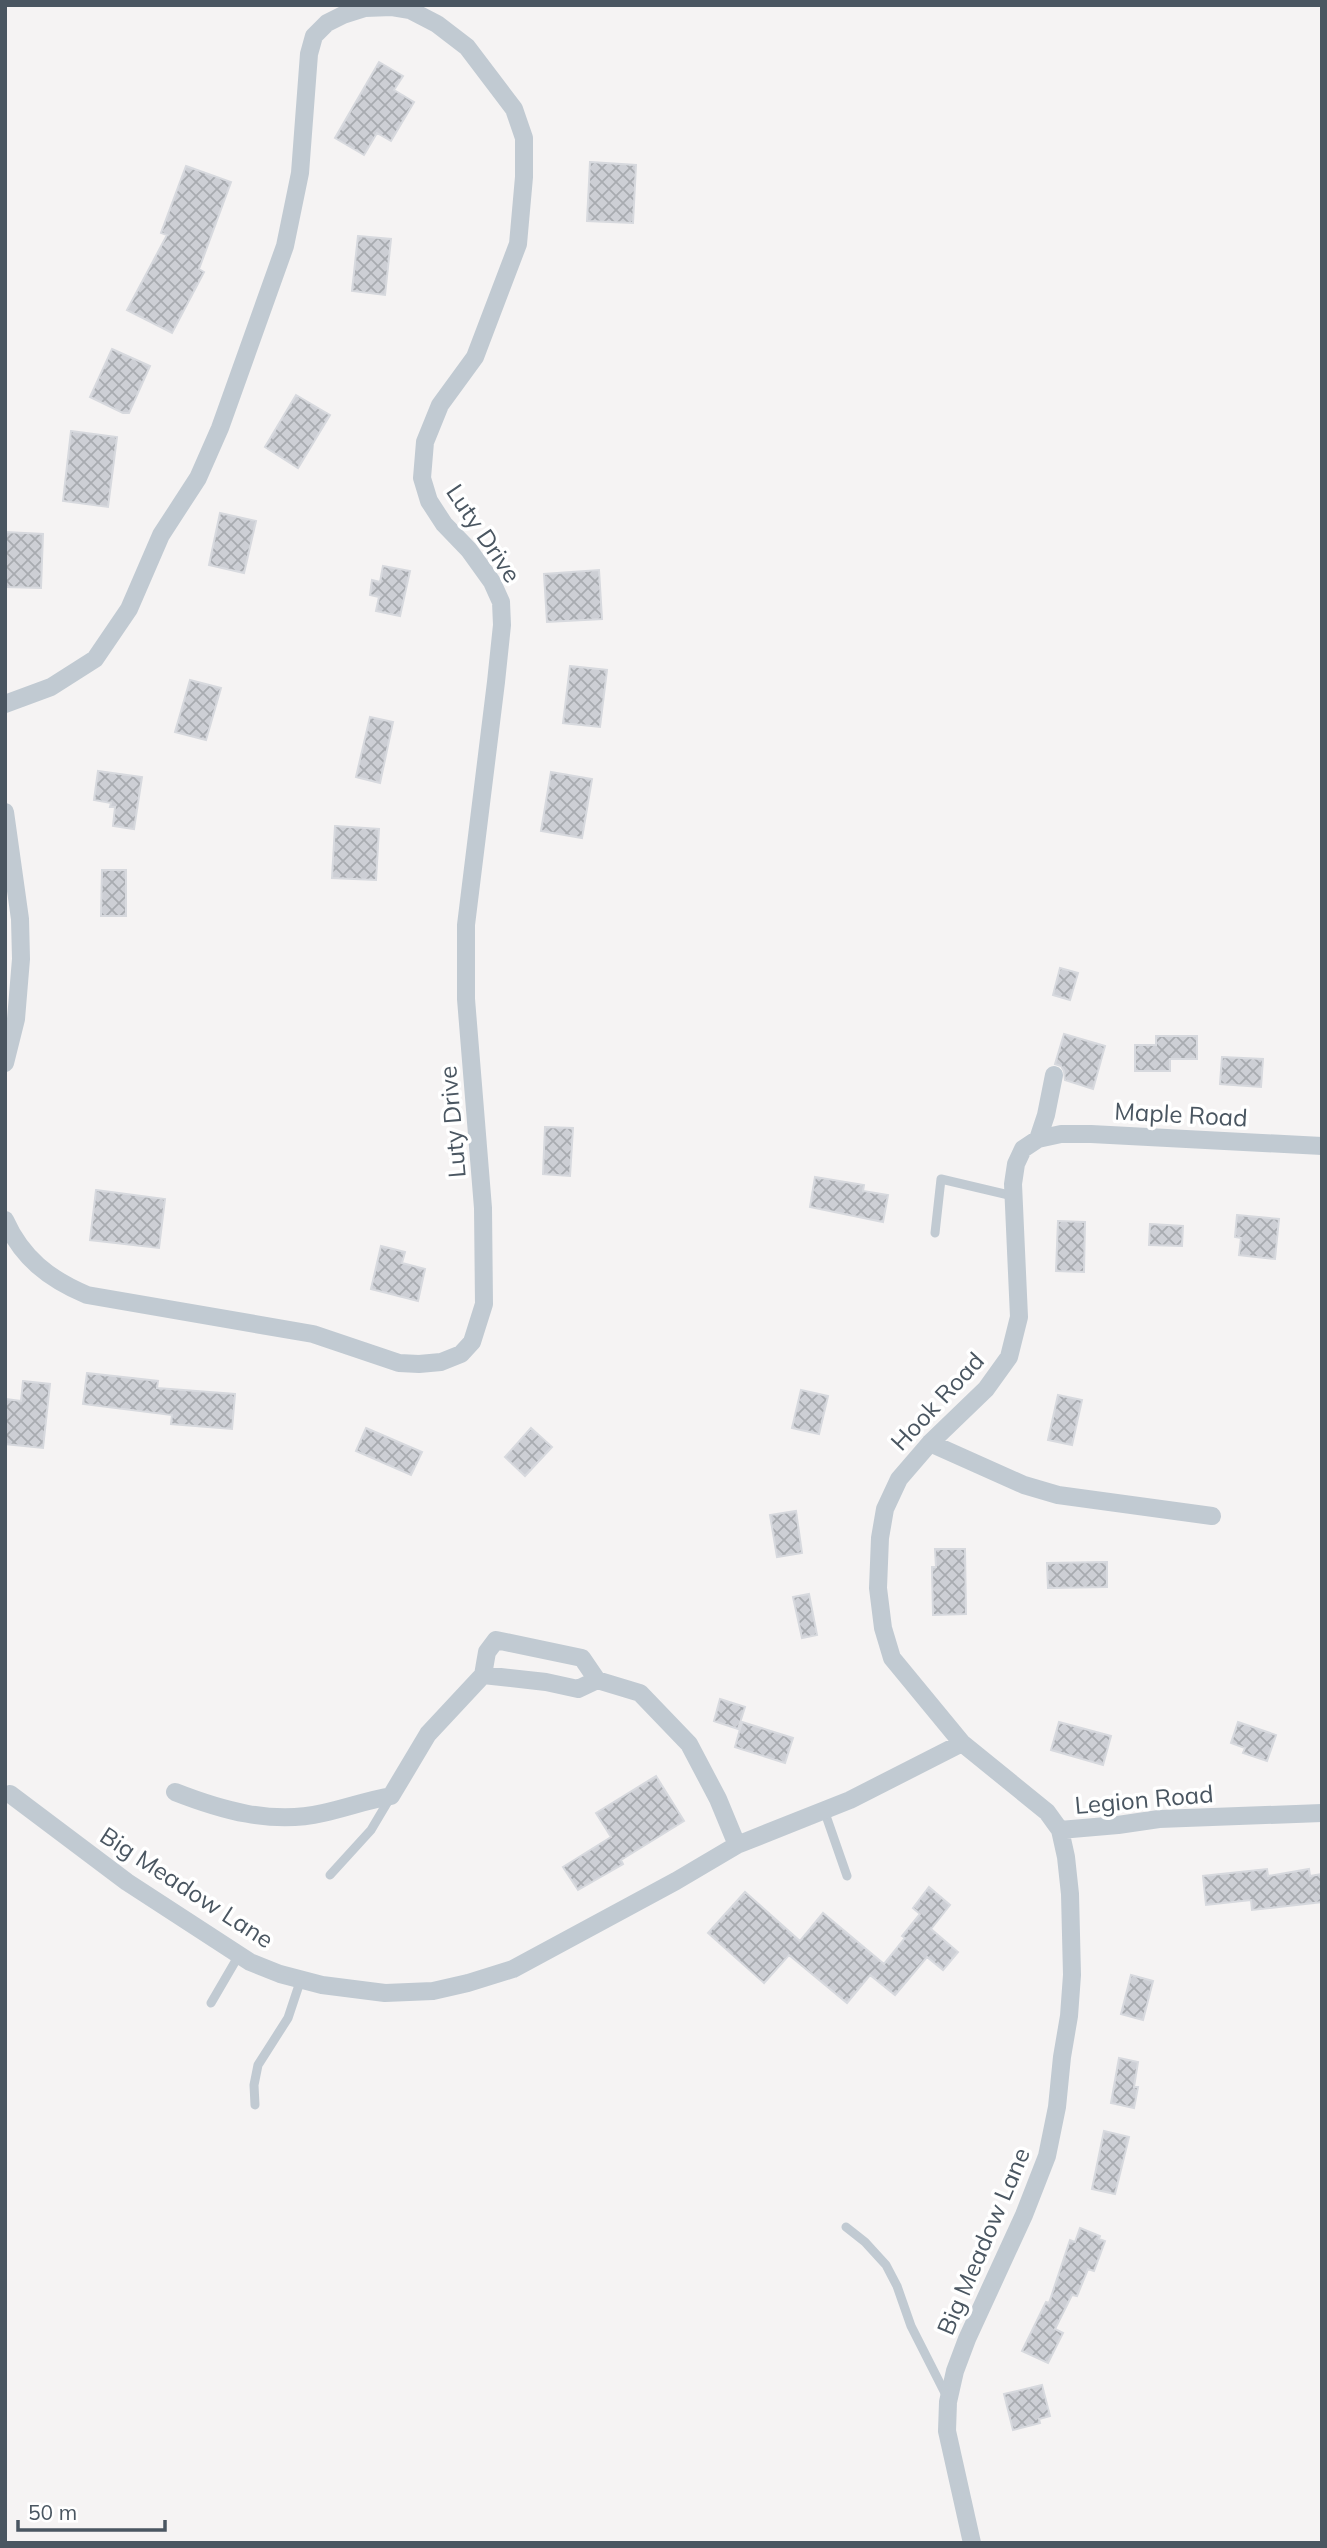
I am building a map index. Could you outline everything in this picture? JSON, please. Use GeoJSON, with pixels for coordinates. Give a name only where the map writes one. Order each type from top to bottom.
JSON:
{"type":"FeatureCollection","features":[{"type":"Feature","properties":{"kind":"street","name":"Luty Drive"},"geometry":{"type":"LineString","coordinates":[[5,704],[51,687],[95,659],[129,609],[161,535],[198,478],[220,428],[285,246],[300,173],[309,54],[314,36],[327,23],[365,8],[392,7],[410,10],[437,24],[467,47],[499,88],[514,108],[524,138],[524,177],[518,244],[475,358],[440,405],[425,442],[422,478],[429,501],[443,524],[469,550],[501,603],[502,625],[496,682],[466,925],[466,999],[483,1208],[484,1304],[472,1342],[461,1354],[441,1362],[399,1363],[313,1334],[87,1295],[34,1264],[15,1241],[5,1220]]}},
{"type":"Feature","properties":{"kind":"street"},"geometry":{"type":"LineString","coordinates":[[5,812],[20,919],[21,946],[16,1019],[5,1063]]}},
{"type":"Feature","properties":{"kind":"street","name":"Hook Road"},"geometry":{"type":"LineString","coordinates":[[962,1743],[892,1658],[883,1628],[878,1588],[880,1538],[886,1509],[899,1479],[930,1443],[986,1389],[1009,1357],[1019,1317],[1013,1196],[1016,1164],[1023,1149],[1038,1139],[1054,1075]]}},
{"type":"Feature","properties":{"kind":"street","name":"Maple Road"},"geometry":{"type":"LineString","coordinates":[[1038,1139],[1061,1134],[1091,1134],[1322,1146]]}},
{"type":"Feature","properties":{"kind":"street"},"geometry":{"type":"LineString","coordinates":[[930,1443],[1024,1485],[1058,1495],[1212,1516]]}},
{"type":"Feature","properties":{"kind":"street"},"geometry":{"type":"LineString","coordinates":[[175,1792],[223,1810],[248,1815],[288,1817],[320,1814],[391,1796],[428,1734],[483,1675],[487,1652],[496,1640],[582,1658],[597,1680],[640,1693],[689,1744],[718,1799],[737,1845]]}},
{"type":"Feature","properties":{"kind":"street"},"geometry":{"type":"LineString","coordinates":[[483,1675],[546,1682],[578,1689],[597,1680]]}},
{"type":"Feature","properties":{"kind":"street","name":"Big Meadow Lane"},"geometry":{"type":"LineString","coordinates":[[10,1794],[127,1882],[239,1955],[280,1974],[322,1985],[385,1993],[433,1991],[513,1969],[677,1881],[737,1845],[850,1800],[962,1743]]}},
{"type":"Feature","properties":{"kind":"street","name":"Legion Road"},"geometry":{"type":"LineString","coordinates":[[962,1743],[1047,1812],[1060,1830],[1159,1819],[1322,1813]]}},
{"type":"Feature","properties":{"kind":"street","name":"Big Meadow Lane"},"geometry":{"type":"LineString","coordinates":[[972,2543],[947,2431],[948,2400],[967,2339],[1024,2215],[1047,2156],[1052,2131],[1069,2016],[1072,1975],[1070,1894],[1060,1830]]}},
{"type":"Feature","properties":{"kind":"lane"},"geometry":{"type":"LineString","coordinates":[[935,1233],[941,1179],[1013,1196]]}},
{"type":"Feature","properties":{"kind":"lane"},"geometry":{"type":"LineString","coordinates":[[330,1875],[371,1829],[391,1796]]}},
{"type":"Feature","properties":{"kind":"lane"},"geometry":{"type":"LineString","coordinates":[[824,1810],[846,1876]]}},
{"type":"Feature","properties":{"kind":"lane"},"geometry":{"type":"LineString","coordinates":[[211,2003],[239,1955]]}},
{"type":"Feature","properties":{"kind":"lane"},"geometry":{"type":"LineString","coordinates":[[255,2105],[254,2085],[258,2065],[288,2018],[301,1979]]}},
{"type":"Feature","properties":{"kind":"lane"},"geometry":{"type":"LineString","coordinates":[[846,2227],[886,2264],[911,2326],[948,2400]]}},
{"type":"Feature","properties":{"kind":"building"},"geometry":{"type":"Polygon","coordinates":[[[379,62],[403,76],[394,90],[414,102],[391,141],[377,133],[364,155],[335,138],[379,62]]]}},
{"type":"Feature","properties":{"kind":"building"},"geometry":{"type":"Polygon","coordinates":[[[590,162],[636,165],[633,223],[587,221],[590,162]]]}},
{"type":"Feature","properties":{"kind":"building"},"geometry":{"type":"Polygon","coordinates":[[[186,166],[231,182],[199,269],[204,272],[172,333],[127,310],[167,235],[161,233],[186,166]]]}},
{"type":"Feature","properties":{"kind":"building"},"geometry":{"type":"Polygon","coordinates":[[[358,236],[391,239],[385,295],[352,291],[358,236]]]}},
{"type":"Feature","properties":{"kind":"building"},"geometry":{"type":"Polygon","coordinates":[[[112,349],[150,366],[129,413],[123,413],[90,397],[112,349]]]}},
{"type":"Feature","properties":{"kind":"building"},"geometry":{"type":"Polygon","coordinates":[[[296,395],[330,415],[298,468],[265,447],[296,395]]]}},
{"type":"Feature","properties":{"kind":"building"},"geometry":{"type":"Polygon","coordinates":[[[71,431],[117,437],[108,507],[63,501],[71,431]]]}},
{"type":"Feature","properties":{"kind":"building"},"geometry":{"type":"Polygon","coordinates":[[[220,513],[256,521],[244,573],[209,565],[220,513]]]}},
{"type":"Feature","properties":{"kind":"building"},"geometry":{"type":"Polygon","coordinates":[[[5,532],[43,534],[41,588],[5,587],[5,532]]]}},
{"type":"Feature","properties":{"kind":"building"},"geometry":{"type":"Polygon","coordinates":[[[383,566],[410,571],[400,616],[376,611],[379,597],[370,595],[372,580],[380,582],[383,566]]]}},
{"type":"Feature","properties":{"kind":"building"},"geometry":{"type":"Polygon","coordinates":[[[599,570],[602,619],[547,622],[544,574],[599,570]]]}},
{"type":"Feature","properties":{"kind":"building"},"geometry":{"type":"Polygon","coordinates":[[[570,666],[607,670],[600,727],[563,723],[570,666]]]}},
{"type":"Feature","properties":{"kind":"building"},"geometry":{"type":"Polygon","coordinates":[[[190,680],[221,688],[206,740],[175,732],[190,680]]]}},
{"type":"Feature","properties":{"kind":"building"},"geometry":{"type":"Polygon","coordinates":[[[370,717],[393,722],[380,783],[356,777],[370,717]]]}},
{"type":"Feature","properties":{"kind":"building"},"geometry":{"type":"Polygon","coordinates":[[[98,771],[142,777],[134,829],[113,826],[115,807],[110,807],[111,803],[94,800],[98,771]]]}},
{"type":"Feature","properties":{"kind":"building"},"geometry":{"type":"Polygon","coordinates":[[[551,772],[592,779],[582,838],[541,831],[551,772]]]}},
{"type":"Feature","properties":{"kind":"building"},"geometry":{"type":"Polygon","coordinates":[[[335,826],[379,829],[376,880],[332,878],[335,826]]]}},
{"type":"Feature","properties":{"kind":"building"},"geometry":{"type":"Polygon","coordinates":[[[102,870],[126,870],[126,916],[101,916],[102,870]]]}},
{"type":"Feature","properties":{"kind":"building"},"geometry":{"type":"Polygon","coordinates":[[[1060,968],[1078,973],[1070,1000],[1053,995],[1060,968]]]}},
{"type":"Feature","properties":{"kind":"building"},"geometry":{"type":"Polygon","coordinates":[[[1064,1034],[1105,1046],[1093,1089],[1065,1080],[1061,1066],[1055,1064],[1064,1034]]]}},
{"type":"Feature","properties":{"kind":"building"},"geometry":{"type":"Polygon","coordinates":[[[1156,1036],[1197,1036],[1197,1059],[1170,1059],[1170,1071],[1135,1071],[1135,1045],[1156,1045],[1156,1036]]]}},
{"type":"Feature","properties":{"kind":"building"},"geometry":{"type":"Polygon","coordinates":[[[1222,1057],[1263,1059],[1261,1087],[1220,1084],[1222,1057]]]}},
{"type":"Feature","properties":{"kind":"building"},"geometry":{"type":"Polygon","coordinates":[[[545,1127],[573,1128],[570,1176],[543,1174],[545,1127]]]}},
{"type":"Feature","properties":{"kind":"building"},"geometry":{"type":"Polygon","coordinates":[[[815,1177],[864,1185],[863,1191],[888,1195],[883,1222],[810,1207],[815,1177]]]}},
{"type":"Feature","properties":{"kind":"building"},"geometry":{"type":"Polygon","coordinates":[[[96,1190],[165,1199],[159,1248],[90,1240],[96,1190]]]}},
{"type":"Feature","properties":{"kind":"building"},"geometry":{"type":"Polygon","coordinates":[[[1237,1215],[1279,1219],[1275,1259],[1239,1255],[1241,1238],[1235,1237],[1237,1215]]]}},
{"type":"Feature","properties":{"kind":"building"},"geometry":{"type":"Polygon","coordinates":[[[1058,1221],[1085,1222],[1084,1272],[1056,1271],[1058,1221]]]}},
{"type":"Feature","properties":{"kind":"building"},"geometry":{"type":"Polygon","coordinates":[[[1150,1224],[1183,1226],[1182,1246],[1149,1245],[1150,1224]]]}},
{"type":"Feature","properties":{"kind":"building"},"geometry":{"type":"Polygon","coordinates":[[[381,1246],[405,1252],[402,1263],[425,1269],[418,1301],[371,1289],[381,1246]]]}},
{"type":"Feature","properties":{"kind":"building"},"geometry":{"type":"Polygon","coordinates":[[[87,1373],[158,1381],[157,1388],[235,1394],[232,1429],[171,1424],[172,1415],[83,1404],[87,1373]]]}},
{"type":"Feature","properties":{"kind":"building"},"geometry":{"type":"Polygon","coordinates":[[[23,1381],[50,1384],[43,1448],[5,1444],[5,1399],[21,1401],[23,1381]]]}},
{"type":"Feature","properties":{"kind":"building"},"geometry":{"type":"Polygon","coordinates":[[[801,1390],[828,1396],[819,1434],[792,1428],[801,1390]]]}},
{"type":"Feature","properties":{"kind":"building"},"geometry":{"type":"Polygon","coordinates":[[[1058,1395],[1082,1400],[1072,1445],[1048,1440],[1058,1395]]]}},
{"type":"Feature","properties":{"kind":"building"},"geometry":{"type":"Polygon","coordinates":[[[366,1428],[422,1452],[411,1475],[356,1451],[366,1428]]]}},
{"type":"Feature","properties":{"kind":"building"},"geometry":{"type":"Polygon","coordinates":[[[531,1428],[552,1447],[525,1476],[505,1457],[531,1428]]]}},
{"type":"Feature","properties":{"kind":"building"},"geometry":{"type":"Polygon","coordinates":[[[796,1511],[802,1553],[777,1557],[770,1515],[796,1511]]]}},
{"type":"Feature","properties":{"kind":"building"},"geometry":{"type":"Polygon","coordinates":[[[935,1549],[965,1549],[966,1614],[933,1615],[932,1567],[936,1567],[935,1549]]]}},
{"type":"Feature","properties":{"kind":"building"},"geometry":{"type":"Polygon","coordinates":[[[1107,1562],[1107,1587],[1048,1588],[1047,1563],[1107,1562]]]}},
{"type":"Feature","properties":{"kind":"building"},"geometry":{"type":"Polygon","coordinates":[[[809,1594],[817,1635],[802,1638],[793,1597],[809,1594]]]}},
{"type":"Feature","properties":{"kind":"building"},"geometry":{"type":"Polygon","coordinates":[[[720,1699],[745,1707],[738,1729],[714,1721],[720,1699]]]}},
{"type":"Feature","properties":{"kind":"building"},"geometry":{"type":"Polygon","coordinates":[[[742,1722],[793,1738],[785,1763],[735,1747],[742,1722]]]}},
{"type":"Feature","properties":{"kind":"building"},"geometry":{"type":"Polygon","coordinates":[[[1059,1722],[1111,1736],[1103,1765],[1051,1750],[1059,1722]]]}},
{"type":"Feature","properties":{"kind":"building"},"geometry":{"type":"Polygon","coordinates":[[[1238,1722],[1276,1735],[1267,1761],[1243,1753],[1245,1748],[1231,1743],[1238,1722]]]}},
{"type":"Feature","properties":{"kind":"building"},"geometry":{"type":"Polygon","coordinates":[[[656,1776],[684,1821],[621,1860],[623,1864],[578,1890],[563,1867],[611,1837],[596,1813],[656,1776]]]}},
{"type":"Feature","properties":{"kind":"building"},"geometry":{"type":"Polygon","coordinates":[[[1267,1869],[1268,1876],[1309,1869],[1310,1876],[1322,1874],[1322,1902],[1252,1910],[1251,1900],[1206,1905],[1203,1876],[1267,1869]]]}},
{"type":"Feature","properties":{"kind":"building"},"geometry":{"type":"Polygon","coordinates":[[[929,1887],[950,1905],[931,1929],[958,1952],[943,1970],[927,1957],[895,1995],[870,1975],[847,2003],[789,1955],[764,1983],[708,1933],[745,1892],[800,1941],[823,1913],[884,1964],[920,1914],[913,1908],[929,1887]]]}},
{"type":"Feature","properties":{"kind":"building"},"geometry":{"type":"Polygon","coordinates":[[[1131,1975],[1153,1981],[1143,2020],[1121,2014],[1131,1975]]]}},
{"type":"Feature","properties":{"kind":"building"},"geometry":{"type":"Polygon","coordinates":[[[1119,2058],[1138,2062],[1134,2087],[1138,2087],[1134,2108],[1111,2103],[1119,2058]]]}},
{"type":"Feature","properties":{"kind":"building"},"geometry":{"type":"Polygon","coordinates":[[[1104,2131],[1129,2137],[1115,2194],[1092,2189],[1104,2131]]]}},
{"type":"Feature","properties":{"kind":"building"},"geometry":{"type":"Polygon","coordinates":[[[1080,2228],[1100,2236],[1099,2239],[1105,2241],[1094,2271],[1088,2269],[1077,2296],[1072,2295],[1055,2329],[1063,2333],[1048,2363],[1022,2351],[1046,2302],[1049,2303],[1070,2240],[1075,2242],[1080,2228]]]}},
{"type":"Feature","properties":{"kind":"building"},"geometry":{"type":"Polygon","coordinates":[[[1042,2385],[1050,2416],[1039,2419],[1040,2423],[1013,2430],[1004,2394],[1042,2385]]]}}]}
